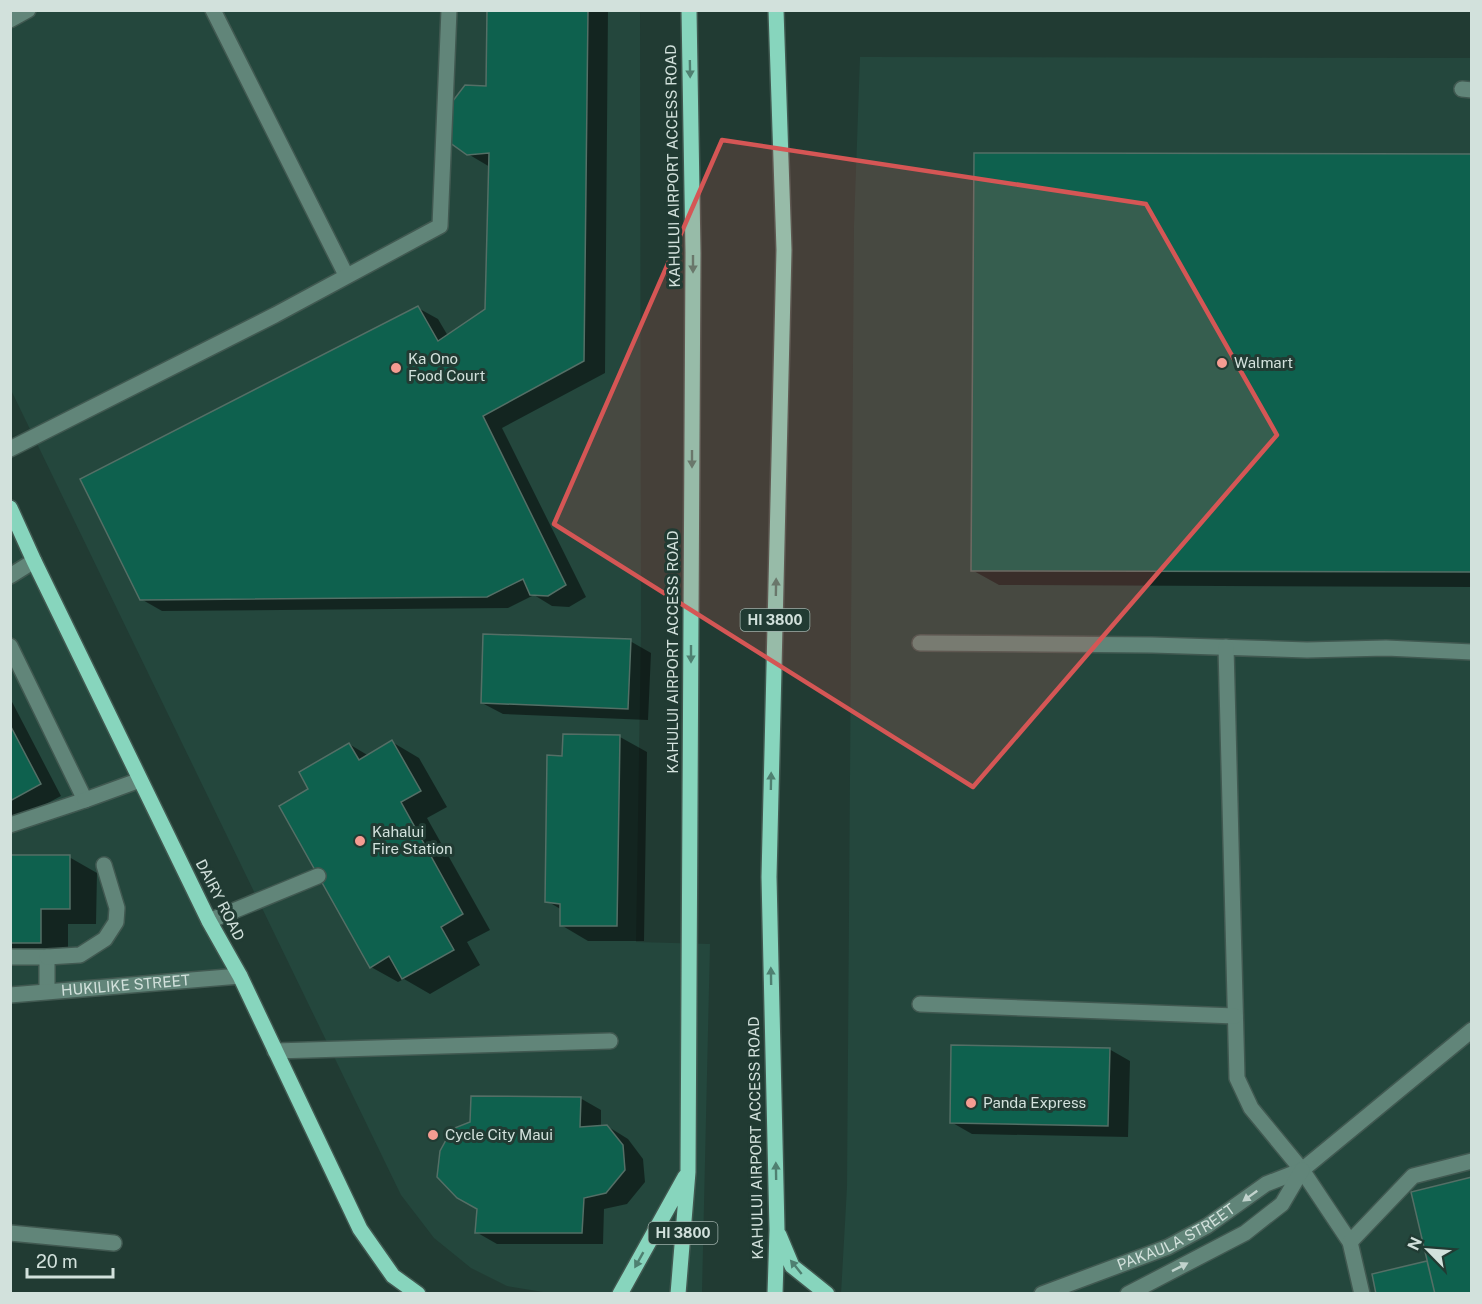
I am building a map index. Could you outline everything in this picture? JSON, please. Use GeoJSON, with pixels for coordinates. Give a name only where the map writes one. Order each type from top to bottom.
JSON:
{"type":"FeatureCollection","features":[{"type":"Feature","properties":{"kind":"main road","name":"KAHULUI AIRPORT ACCESS ROAD"},"geometry":{"type":"LineString","coordinates":[[678,1293],[688,1172],[693,265],[689,10]]}},
{"type":"Feature","properties":{"kind":"main road","name":"KAHULUI AIRPORT ACCESS ROAD"},"geometry":{"type":"LineString","coordinates":[[775,1293],[777,1230],[769,877],[784,250],[776,10]]}},
{"type":"Feature","properties":{"kind":"main road","name":"DAIRY ROAD"},"geometry":{"type":"LineString","coordinates":[[10,508],[209,921],[240,976],[360,1229],[393,1276],[418,1293]]}},
{"type":"Feature","properties":{"kind":"main road"},"geometry":{"type":"LineString","coordinates":[[620,1293],[688,1172]]}},
{"type":"Feature","properties":{"kind":"main road"},"geometry":{"type":"LineString","coordinates":[[777,1230],[792,1266],[827,1293]]}},
{"type":"Feature","properties":{"kind":"street"},"geometry":{"type":"LineString","coordinates":[[10,20],[28,10]]}},
{"type":"Feature","properties":{"kind":"street"},"geometry":{"type":"LineString","coordinates":[[213,10],[346,275]]}},
{"type":"Feature","properties":{"kind":"street"},"geometry":{"type":"LineString","coordinates":[[10,449],[275,315],[440,226],[449,10]]}},
{"type":"Feature","properties":{"kind":"street"},"geometry":{"type":"LineString","coordinates":[[10,576],[34,561]]}},
{"type":"Feature","properties":{"kind":"street"},"geometry":{"type":"LineString","coordinates":[[920,644],[1386,648],[1472,652]]}},
{"type":"Feature","properties":{"kind":"street"},"geometry":{"type":"LineString","coordinates":[[10,646],[85,800]]}},
{"type":"Feature","properties":{"kind":"street"},"geometry":{"type":"LineString","coordinates":[[1226,647],[1237,1078],[1251,1108],[1302,1170],[1350,1242],[1362,1293]]}},
{"type":"Feature","properties":{"kind":"street"},"geometry":{"type":"LineString","coordinates":[[10,825],[140,780]]}},
{"type":"Feature","properties":{"kind":"street"},"geometry":{"type":"LineString","coordinates":[[10,957],[80,955],[105,939],[116,922],[117,908],[104,865]]}},
{"type":"Feature","properties":{"kind":"street"},"geometry":{"type":"LineString","coordinates":[[209,921],[318,876]]}},
{"type":"Feature","properties":{"kind":"street"},"geometry":{"type":"LineString","coordinates":[[47,957],[47,990]]}},
{"type":"Feature","properties":{"kind":"street","name":"HUKILIKE STREET"},"geometry":{"type":"LineString","coordinates":[[10,995],[47,990],[240,976]]}},
{"type":"Feature","properties":{"kind":"street"},"geometry":{"type":"LineString","coordinates":[[920,1004],[1235,1016]]}},
{"type":"Feature","properties":{"kind":"street","name":"PAKAULA STREET"},"geometry":{"type":"LineString","coordinates":[[1042,1293],[1168,1247],[1207,1226],[1266,1184],[1302,1170],[1472,1030]]}},
{"type":"Feature","properties":{"kind":"street"},"geometry":{"type":"LineString","coordinates":[[275,1051],[610,1041]]}},
{"type":"Feature","properties":{"kind":"street"},"geometry":{"type":"LineString","coordinates":[[1350,1242],[1413,1176],[1472,1161]]}},
{"type":"Feature","properties":{"kind":"street","name":"PAKAULA STREET"},"geometry":{"type":"LineString","coordinates":[[1128,1293],[1245,1233],[1282,1204],[1302,1170]]}},
{"type":"Feature","properties":{"kind":"street"},"geometry":{"type":"LineString","coordinates":[[10,1233],[114,1243]]}},
{"type":"Feature","properties":{"kind":"highlighted area"},"geometry":{"type":"Polygon","coordinates":[[[722,140],[1146,204],[1277,435],[973,787],[554,524],[722,140]]]}},
{"type":"Feature","properties":{"kind":"shaded area"},"geometry":{"type":"Polygon","coordinates":[[[11,11],[640,11],[641,632],[636,942],[710,944],[702,1292],[555,1294],[507,1286],[471,1268],[434,1238],[401,1195],[11,390],[11,11]]]}},
{"type":"Feature","properties":{"kind":"shaded area"},"geometry":{"type":"Polygon","coordinates":[[[860,57],[1471,58],[1471,1293],[841,1294],[847,1187],[854,227],[860,57]]]}},
{"type":"Feature","properties":{"kind":"shaded area"},"geometry":{"type":"Polygon","coordinates":[[[10,503],[240,976],[11,996],[10,503]]]}},
{"type":"Feature","properties":{"kind":"building"},"geometry":{"type":"Polygon","coordinates":[[[487,10],[588,10],[584,361],[483,416],[566,585],[548,596],[530,595],[523,579],[487,597],[140,600],[80,479],[418,306],[438,341],[485,309],[489,153],[467,155],[449,142],[449,106],[465,85],[486,86],[487,10]]]}},
{"type":"Feature","properties":{"kind":"building","name":"Walmart"},"geometry":{"type":"Polygon","coordinates":[[[974,153],[1472,154],[1472,572],[971,571],[974,153]]]}},
{"type":"Feature","properties":{"kind":"building"},"geometry":{"type":"Polygon","coordinates":[[[483,634],[631,639],[628,709],[481,703],[483,634]]]}},
{"type":"Feature","properties":{"kind":"building"},"geometry":{"type":"Polygon","coordinates":[[[10,725],[41,784],[10,801],[10,725]]]}},
{"type":"Feature","properties":{"kind":"building"},"geometry":{"type":"Polygon","coordinates":[[[563,734],[620,735],[617,926],[560,926],[560,904],[545,902],[547,755],[562,756],[563,734]]]}},
{"type":"Feature","properties":{"kind":"building","name":"Kahalui Fire Station"},"geometry":{"type":"Polygon","coordinates":[[[392,740],[421,791],[401,802],[463,914],[441,927],[454,950],[402,979],[389,956],[370,968],[279,806],[308,789],[299,772],[349,743],[359,760],[392,740]]]}},
{"type":"Feature","properties":{"kind":"building"},"geometry":{"type":"Polygon","coordinates":[[[10,855],[70,855],[70,909],[41,909],[41,943],[10,943],[10,855]]]}},
{"type":"Feature","properties":{"kind":"building"},"geometry":{"type":"Polygon","coordinates":[[[951,1045],[1110,1048],[1108,1126],[950,1123],[951,1045]]]}},
{"type":"Feature","properties":{"kind":"building"},"geometry":{"type":"Polygon","coordinates":[[[471,1096],[581,1097],[580,1127],[607,1125],[623,1145],[625,1170],[606,1193],[584,1198],[582,1233],[475,1233],[477,1209],[457,1198],[437,1177],[440,1151],[452,1129],[470,1122],[471,1096]]]}},
{"type":"Feature","properties":{"kind":"building"},"geometry":{"type":"Polygon","coordinates":[[[1472,1177],[1472,1294],[1435,1294],[1411,1192],[1472,1177]]]}},
{"type":"Feature","properties":{"kind":"building"},"geometry":{"type":"Polygon","coordinates":[[[1427,1261],[1435,1294],[1376,1294],[1372,1274],[1427,1261]]]}},
{"type":"Feature","properties":{"kind":"place","name":"Walmart"},"geometry":{"type":"Point","coordinates":[1222,363]}},
{"type":"Feature","properties":{"kind":"place","name":"Ka Ono Food Court"},"geometry":{"type":"Point","coordinates":[396,368]}},
{"type":"Feature","properties":{"kind":"place","name":"Kahalui Fire Station"},"geometry":{"type":"Point","coordinates":[360,841]}},
{"type":"Feature","properties":{"kind":"place","name":"Panda Express"},"geometry":{"type":"Point","coordinates":[971,1103]}},
{"type":"Feature","properties":{"kind":"place","name":"Cycle City Maui"},"geometry":{"type":"Point","coordinates":[433,1135]}}]}
